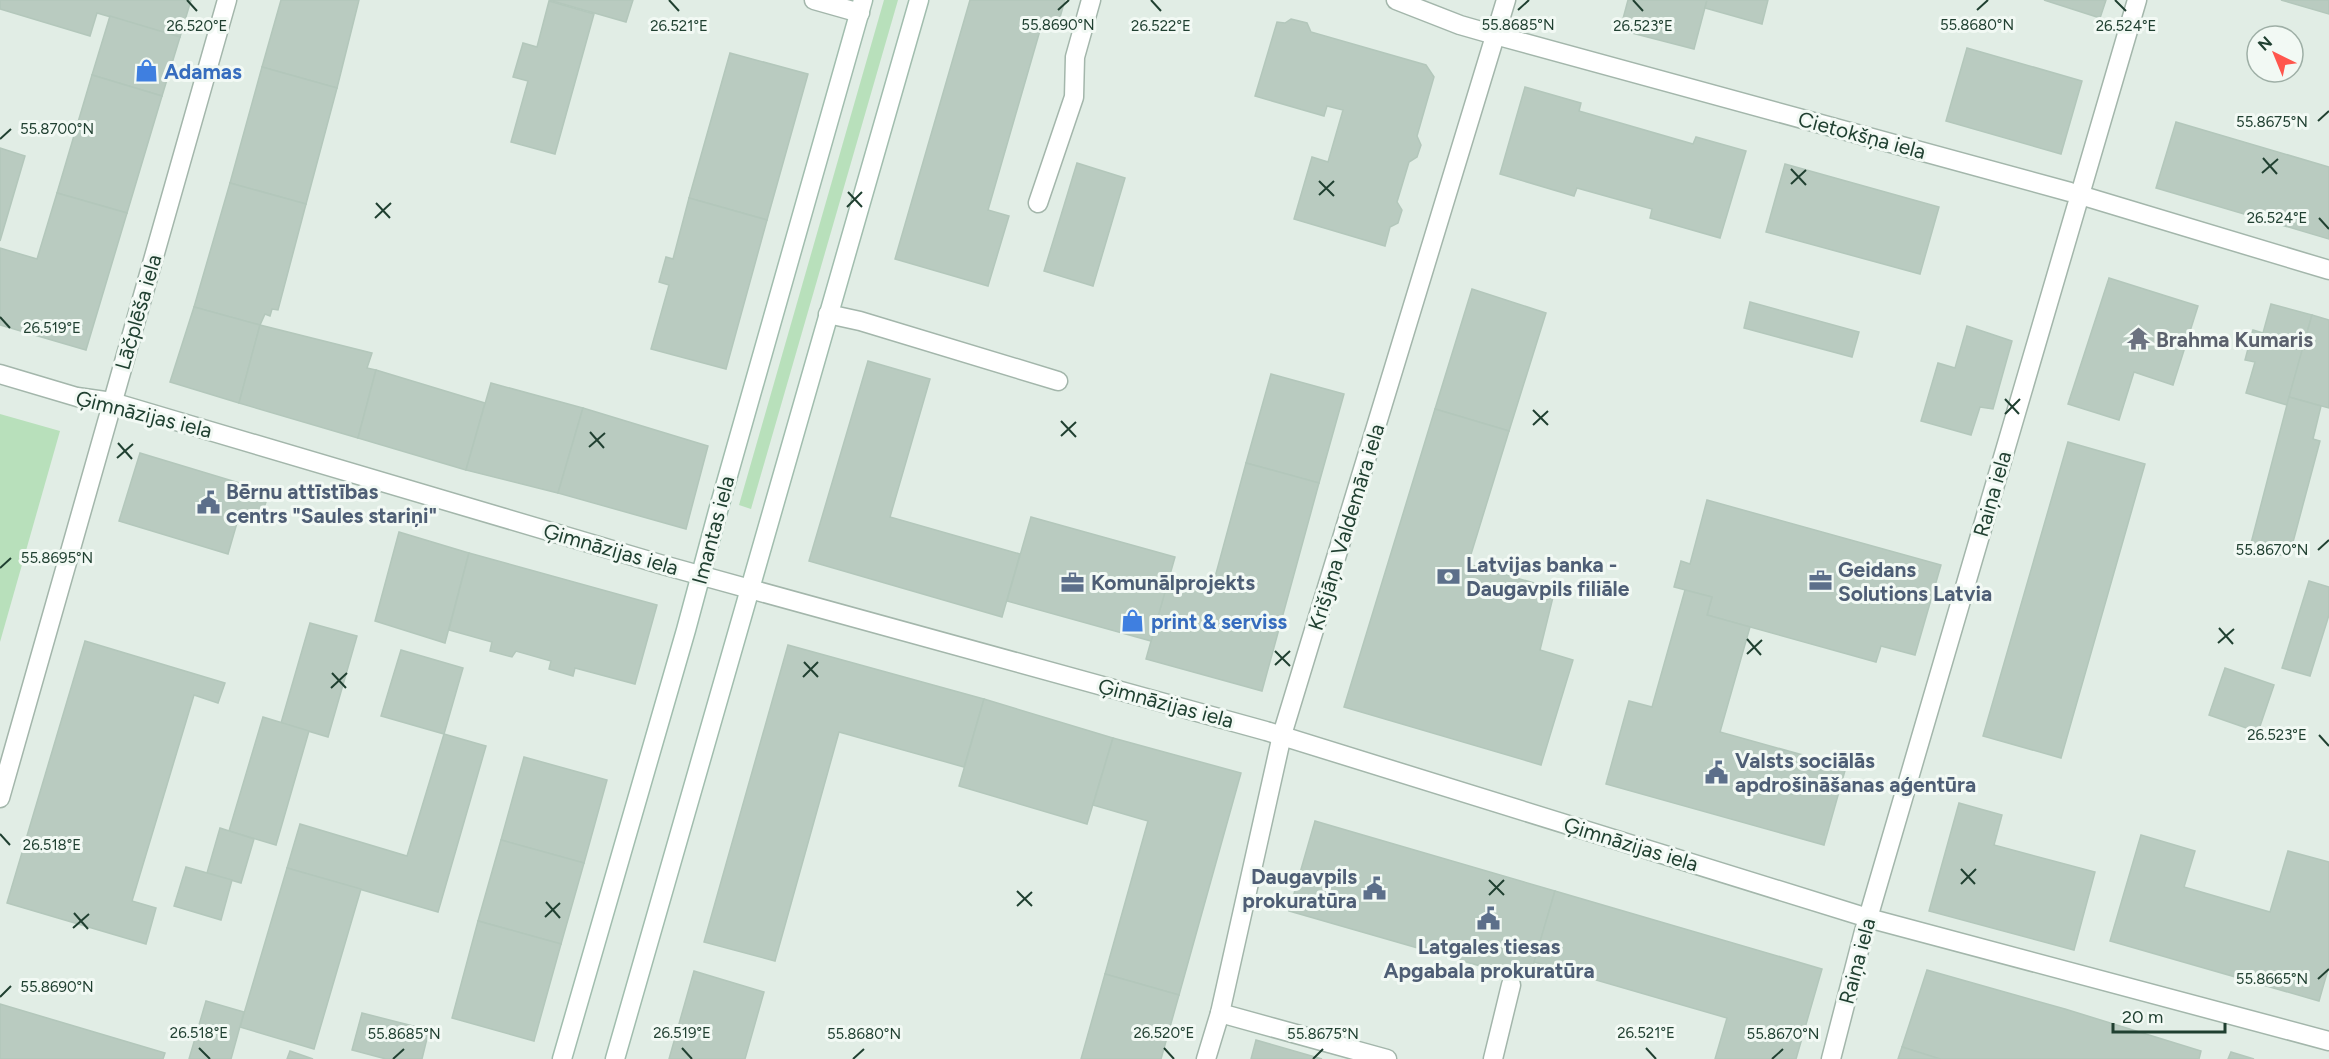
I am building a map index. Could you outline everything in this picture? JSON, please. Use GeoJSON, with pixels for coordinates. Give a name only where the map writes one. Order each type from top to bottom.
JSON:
{"type":"FeatureCollection","features":[{"type":"Feature","properties":{"kind":"street","name":"Lāčplēša iela"},"geometry":{"type":"LineString","coordinates":[[0,798],[227,0]]}},
{"type":"Feature","properties":{"kind":"street"},"geometry":{"type":"LineString","coordinates":[[814,0],[861,7]]}},
{"type":"Feature","properties":{"kind":"street"},"geometry":{"type":"LineString","coordinates":[[615,1059],[919,0]]}},
{"type":"Feature","properties":{"kind":"street"},"geometry":{"type":"LineString","coordinates":[[1038,203],[1074,97],[1076,57],[1091,0]]}},
{"type":"Feature","properties":{"kind":"street","name":"Cietokšņa iela"},"geometry":{"type":"LineString","coordinates":[[1396,0],[1495,36],[2080,195],[2329,270]]}},
{"type":"Feature","properties":{"kind":"street","name":"Krišjāņa Valdemāra iela"},"geometry":{"type":"LineString","coordinates":[[1206,1059],[1220,1013],[1282,735],[1506,0]]}},
{"type":"Feature","properties":{"kind":"street","name":"Raiņa iela"},"geometry":{"type":"LineString","coordinates":[[1831,1059],[1868,918],[2137,0]]}},
{"type":"Feature","properties":{"kind":"street","name":"Imantas iela"},"geometry":{"type":"LineString","coordinates":[[562,1059],[861,7]]}},
{"type":"Feature","properties":{"kind":"street"},"geometry":{"type":"LineString","coordinates":[[828,314],[860,321],[1058,381]]}},
{"type":"Feature","properties":{"kind":"street","name":"Ģimnāzijas iela"},"geometry":{"type":"LineString","coordinates":[[0,374],[77,397],[112,402],[749,588],[1282,735],[1868,918],[2329,1041]]}},
{"type":"Feature","properties":{"kind":"street"},"geometry":{"type":"LineString","coordinates":[[1493,1059],[1510,985]]}},
{"type":"Feature","properties":{"kind":"street"},"geometry":{"type":"LineString","coordinates":[[1220,1013],[1387,1059]]}},
{"type":"Feature","properties":{"kind":"green space"},"geometry":{"type":"Polygon","coordinates":[[[884,0],[898,0],[751,509],[739,505],[884,0]]]}},
{"type":"Feature","properties":{"kind":"green space"},"geometry":{"type":"Polygon","coordinates":[[[0,414],[60,431],[0,642],[0,414]]]}},
{"type":"Feature","properties":{"kind":"building"},"geometry":{"type":"Polygon","coordinates":[[[0,0],[191,0],[180,37],[97,13],[90,36],[0,9],[0,0]]]}},
{"type":"Feature","properties":{"kind":"building"},"geometry":{"type":"Polygon","coordinates":[[[281,0],[359,0],[337,88],[262,67],[281,0]]]}},
{"type":"Feature","properties":{"kind":"building"},"geometry":{"type":"Polygon","coordinates":[[[549,0],[633,0],[626,22],[549,0]]]}},
{"type":"Feature","properties":{"kind":"building"},"geometry":{"type":"Polygon","coordinates":[[[970,0],[1065,0],[1056,31],[1041,27],[988,210],[1009,216],[988,286],[895,259],[970,0]]]}},
{"type":"Feature","properties":{"kind":"building"},"geometry":{"type":"Polygon","coordinates":[[[1628,0],[1707,0],[1694,49],[1620,30],[1628,0]]]}},
{"type":"Feature","properties":{"kind":"building"},"geometry":{"type":"Polygon","coordinates":[[[1707,0],[1768,0],[1762,24],[1705,8],[1707,0]]]}},
{"type":"Feature","properties":{"kind":"building"},"geometry":{"type":"Polygon","coordinates":[[[2044,0],[2106,0],[2100,18],[2044,0]]]}},
{"type":"Feature","properties":{"kind":"building"},"geometry":{"type":"Polygon","coordinates":[[[2281,0],[2329,0],[2329,14],[2281,0]]]}},
{"type":"Feature","properties":{"kind":"building"},"geometry":{"type":"Polygon","coordinates":[[[549,1],[594,14],[555,154],[511,142],[528,81],[513,77],[523,43],[537,47],[549,1]]]}},
{"type":"Feature","properties":{"kind":"building"},"geometry":{"type":"Polygon","coordinates":[[[110,16],[180,37],[162,96],[92,75],[110,16]]]}},
{"type":"Feature","properties":{"kind":"building"},"geometry":{"type":"Polygon","coordinates":[[[1291,19],[1307,23],[1311,32],[1426,65],[1434,77],[1417,136],[1421,145],[1417,157],[1409,162],[1397,202],[1402,210],[1398,223],[1390,227],[1385,246],[1294,219],[1312,157],[1328,162],[1343,110],[1327,106],[1324,116],[1255,96],[1277,22],[1285,23],[1291,19]]]}},
{"type":"Feature","properties":{"kind":"building"},"geometry":{"type":"Polygon","coordinates":[[[1967,48],[2082,81],[2061,154],[1946,121],[1967,48]]]}},
{"type":"Feature","properties":{"kind":"building"},"geometry":{"type":"Polygon","coordinates":[[[730,53],[808,74],[767,220],[689,198],[730,53]]]}},
{"type":"Feature","properties":{"kind":"building"},"geometry":{"type":"Polygon","coordinates":[[[262,67],[337,88],[306,204],[230,183],[262,67]]]}},
{"type":"Feature","properties":{"kind":"building"},"geometry":{"type":"Polygon","coordinates":[[[92,75],[162,96],[127,213],[57,193],[92,75]]]}},
{"type":"Feature","properties":{"kind":"building"},"geometry":{"type":"Polygon","coordinates":[[[1525,87],[1581,103],[1579,111],[1693,144],[1696,137],[1746,151],[1720,238],[1650,218],[1652,209],[1577,188],[1574,196],[1500,174],[1525,87]]]}},
{"type":"Feature","properties":{"kind":"building"},"geometry":{"type":"Polygon","coordinates":[[[2176,122],[2329,167],[2329,239],[2156,188],[2176,122]]]}},
{"type":"Feature","properties":{"kind":"building"},"geometry":{"type":"Polygon","coordinates":[[[0,148],[25,156],[0,241],[0,148]]]}},
{"type":"Feature","properties":{"kind":"building"},"geometry":{"type":"Polygon","coordinates":[[[1077,163],[1125,178],[1093,286],[1044,271],[1077,163]]]}},
{"type":"Feature","properties":{"kind":"building"},"geometry":{"type":"Polygon","coordinates":[[[1785,164],[1939,207],[1920,274],[1766,232],[1785,164]]]}},
{"type":"Feature","properties":{"kind":"building"},"geometry":{"type":"Polygon","coordinates":[[[230,183],[306,204],[278,310],[272,309],[270,316],[265,314],[260,325],[194,307],[230,183]]]}},
{"type":"Feature","properties":{"kind":"building"},"geometry":{"type":"Polygon","coordinates":[[[57,193],[127,213],[86,350],[0,325],[0,248],[37,259],[57,193]]]}},
{"type":"Feature","properties":{"kind":"building"},"geometry":{"type":"Polygon","coordinates":[[[689,198],[767,220],[726,369],[651,349],[669,285],[659,282],[666,257],[673,259],[689,198]]]}},
{"type":"Feature","properties":{"kind":"building","name":"Brahma Kumaris"},"geometry":{"type":"Polygon","coordinates":[[[2109,278],[2198,306],[2173,385],[2134,372],[2119,420],[2068,404],[2109,278]]]}},
{"type":"Feature","properties":{"kind":"building"},"geometry":{"type":"Polygon","coordinates":[[[1472,289],[1546,313],[1509,431],[1435,409],[1472,289]]]}},
{"type":"Feature","properties":{"kind":"building"},"geometry":{"type":"Polygon","coordinates":[[[1750,302],[1859,332],[1852,357],[1744,328],[1750,302]]]}},
{"type":"Feature","properties":{"kind":"building"},"geometry":{"type":"Polygon","coordinates":[[[2271,304],[2312,315],[2287,405],[2246,393],[2255,362],[2245,360],[2253,330],[2263,333],[2271,304]]]}},
{"type":"Feature","properties":{"kind":"building"},"geometry":{"type":"Polygon","coordinates":[[[194,307],[260,325],[239,403],[170,382],[194,307]]]}},
{"type":"Feature","properties":{"kind":"building"},"geometry":{"type":"Polygon","coordinates":[[[2312,315],[2329,320],[2329,408],[2289,397],[2312,315]]]}},
{"type":"Feature","properties":{"kind":"building"},"geometry":{"type":"Polygon","coordinates":[[[260,325],[372,353],[367,368],[376,370],[358,438],[239,403],[260,325]]]}},
{"type":"Feature","properties":{"kind":"building"},"geometry":{"type":"Polygon","coordinates":[[[1967,326],[2012,341],[1993,409],[1980,407],[1971,435],[1921,421],[1938,363],[1955,368],[1967,326]]]}},
{"type":"Feature","properties":{"kind":"building"},"geometry":{"type":"Polygon","coordinates":[[[868,361],[930,379],[890,517],[1020,554],[1002,617],[809,561],[868,361]]]}},
{"type":"Feature","properties":{"kind":"building"},"geometry":{"type":"Polygon","coordinates":[[[376,370],[485,403],[466,470],[358,438],[376,370]]]}},
{"type":"Feature","properties":{"kind":"building"},"geometry":{"type":"Polygon","coordinates":[[[1271,374],[1344,394],[1319,483],[1246,463],[1271,374]]]}},
{"type":"Feature","properties":{"kind":"building"},"geometry":{"type":"Polygon","coordinates":[[[491,383],[583,408],[558,493],[466,470],[491,383]]]}},
{"type":"Feature","properties":{"kind":"building"},"geometry":{"type":"Polygon","coordinates":[[[2289,397],[2321,406],[2313,439],[2320,441],[2289,557],[2250,547],[2289,397]]]}},
{"type":"Feature","properties":{"kind":"building"},"geometry":{"type":"Polygon","coordinates":[[[583,408],[708,446],[686,529],[558,493],[583,408]]]}},
{"type":"Feature","properties":{"kind":"building","name":"Latvijas banka - Daugavpils filiāle"},"geometry":{"type":"Polygon","coordinates":[[[1435,409],[1509,431],[1468,564],[1555,589],[1540,650],[1573,660],[1541,765],[1344,707],[1435,409]]]}},
{"type":"Feature","properties":{"kind":"building"},"geometry":{"type":"Polygon","coordinates":[[[2068,442],[2145,464],[2061,758],[1983,736],[2068,442]]]}},
{"type":"Feature","properties":{"kind":"building"},"geometry":{"type":"Polygon","coordinates":[[[140,453],[269,492],[262,515],[241,509],[228,554],[119,521],[140,453]]]}},
{"type":"Feature","properties":{"kind":"building"},"geometry":{"type":"Polygon","coordinates":[[[1246,463],[1319,483],[1262,691],[1146,659],[1168,581],[1211,592],[1246,463]]]}},
{"type":"Feature","properties":{"kind":"building"},"geometry":{"type":"Polygon","coordinates":[[[1707,500],[1941,565],[1915,655],[1881,646],[1876,662],[1707,615],[1712,597],[1674,587],[1681,561],[1690,564],[1707,500]]]}},
{"type":"Feature","properties":{"kind":"building"},"geometry":{"type":"Polygon","coordinates":[[[1031,517],[1175,557],[1151,641],[1007,601],[1031,517]]]}},
{"type":"Feature","properties":{"kind":"building"},"geometry":{"type":"Polygon","coordinates":[[[399,532],[469,553],[445,643],[375,621],[399,532]]]}},
{"type":"Feature","properties":{"kind":"building"},"geometry":{"type":"Polygon","coordinates":[[[469,553],[657,605],[635,684],[575,668],[573,676],[549,669],[551,661],[516,651],[512,657],[490,651],[492,642],[449,630],[469,553]]]}},
{"type":"Feature","properties":{"kind":"building"},"geometry":{"type":"Polygon","coordinates":[[[2309,581],[2329,587],[2329,615],[2310,676],[2282,668],[2309,581]]]}},
{"type":"Feature","properties":{"kind":"building"},"geometry":{"type":"Polygon","coordinates":[[[1685,590],[1712,597],[1707,615],[1750,627],[1720,732],[1846,767],[1824,845],[1606,784],[1629,701],[1652,707],[1685,590]]]}},
{"type":"Feature","properties":{"kind":"building"},"geometry":{"type":"Polygon","coordinates":[[[310,623],[357,636],[328,737],[281,723],[310,623]]]}},
{"type":"Feature","properties":{"kind":"building"},"geometry":{"type":"Polygon","coordinates":[[[85,641],[225,683],[218,703],[194,695],[132,901],[156,908],[146,944],[7,903],[85,641]]]}},
{"type":"Feature","properties":{"kind":"building"},"geometry":{"type":"Polygon","coordinates":[[[788,645],[984,699],[964,767],[839,732],[775,961],[704,942],[788,645]]]}},
{"type":"Feature","properties":{"kind":"building"},"geometry":{"type":"Polygon","coordinates":[[[401,650],[463,668],[444,734],[381,716],[401,650]]]}},
{"type":"Feature","properties":{"kind":"building"},"geometry":{"type":"Polygon","coordinates":[[[2225,668],[2274,685],[2258,732],[2209,715],[2225,668]]]}},
{"type":"Feature","properties":{"kind":"building"},"geometry":{"type":"Polygon","coordinates":[[[984,699],[1113,738],[1087,824],[959,786],[984,699]]]}},
{"type":"Feature","properties":{"kind":"building"},"geometry":{"type":"Polygon","coordinates":[[[263,717],[309,731],[276,845],[229,831],[263,717]]]}},
{"type":"Feature","properties":{"kind":"building"},"geometry":{"type":"Polygon","coordinates":[[[444,734],[486,746],[438,912],[287,868],[300,824],[407,856],[444,734]]]}},
{"type":"Feature","properties":{"kind":"building"},"geometry":{"type":"Polygon","coordinates":[[[1113,738],[1241,773],[1179,995],[1105,974],[1148,821],[1093,805],[1113,738]]]}},
{"type":"Feature","properties":{"kind":"building"},"geometry":{"type":"Polygon","coordinates":[[[524,757],[607,780],[584,863],[501,840],[524,757]]]}},
{"type":"Feature","properties":{"kind":"building"},"geometry":{"type":"Polygon","coordinates":[[[1959,803],[2002,815],[1994,845],[2095,872],[2074,950],[1929,911],[1959,803]]]}},
{"type":"Feature","properties":{"kind":"building"},"geometry":{"type":"Polygon","coordinates":[[[1315,821],[1555,891],[1529,980],[1289,911],[1315,821]]]}},
{"type":"Feature","properties":{"kind":"building"},"geometry":{"type":"Polygon","coordinates":[[[220,828],[254,839],[241,883],[207,873],[220,828]]]}},
{"type":"Feature","properties":{"kind":"building"},"geometry":{"type":"Polygon","coordinates":[[[2141,835],[2195,851],[2184,887],[2270,912],[2288,851],[2329,862],[2329,966],[2319,1001],[2110,941],[2141,835]]]}},
{"type":"Feature","properties":{"kind":"building"},"geometry":{"type":"Polygon","coordinates":[[[501,840],[584,863],[561,944],[478,921],[501,840]]]}},
{"type":"Feature","properties":{"kind":"building"},"geometry":{"type":"Polygon","coordinates":[[[186,867],[232,880],[221,920],[174,906],[186,867]]]}},
{"type":"Feature","properties":{"kind":"building"},"geometry":{"type":"Polygon","coordinates":[[[287,868],[361,889],[314,1049],[240,1027],[287,868]]]}},
{"type":"Feature","properties":{"kind":"building"},"geometry":{"type":"Polygon","coordinates":[[[1555,891],[1822,969],[1796,1059],[1715,1059],[1727,1018],[1534,962],[1555,891]]]}},
{"type":"Feature","properties":{"kind":"building"},"geometry":{"type":"Polygon","coordinates":[[[478,921],[561,944],[534,1041],[452,1018],[478,921]]]}},
{"type":"Feature","properties":{"kind":"building"},"geometry":{"type":"Polygon","coordinates":[[[1927,970],[2201,1051],[2199,1059],[1940,1059],[1902,1047],[1927,970]]]}},
{"type":"Feature","properties":{"kind":"building"},"geometry":{"type":"Polygon","coordinates":[[[694,971],[764,992],[745,1059],[669,1059],[694,971]]]}},
{"type":"Feature","properties":{"kind":"building"},"geometry":{"type":"Polygon","coordinates":[[[1105,974],[1179,995],[1161,1059],[1081,1059],[1105,974]]]}},
{"type":"Feature","properties":{"kind":"building"},"geometry":{"type":"Polygon","coordinates":[[[206,1001],[244,1012],[231,1059],[189,1059],[206,1001]]]}},
{"type":"Feature","properties":{"kind":"building"},"geometry":{"type":"Polygon","coordinates":[[[0,1004],[165,1053],[163,1059],[0,1059],[0,1004]]]}},
{"type":"Feature","properties":{"kind":"building"},"geometry":{"type":"Polygon","coordinates":[[[362,1013],[429,1030],[422,1059],[386,1059],[352,1050],[362,1013]]]}},
{"type":"Feature","properties":{"kind":"building"},"geometry":{"type":"Polygon","coordinates":[[[1256,1040],[1322,1059],[1251,1059],[1256,1040]]]}},
{"type":"Feature","properties":{"kind":"building"},"geometry":{"type":"Polygon","coordinates":[[[1902,1047],[1940,1059],[1898,1059],[1902,1047]]]}},
{"type":"Feature","properties":{"kind":"building"},"geometry":{"type":"Polygon","coordinates":[[[290,1051],[313,1059],[287,1059],[290,1051]]]}},
{"type":"Feature","properties":{"kind":"building"},"geometry":{"type":"Polygon","coordinates":[[[2231,1052],[2254,1059],[2228,1059],[2231,1052]]]}},
{"type":"Feature","properties":{"kind":"place","name":"Adamas"},"geometry":{"type":"Point","coordinates":[146,71]}},
{"type":"Feature","properties":{"kind":"place","name":"Brahma Kumaris"},"geometry":{"type":"Point","coordinates":[2138,339]}},
{"type":"Feature","properties":{"kind":"place","name":"Bērnu attīstības centrs \"Saules stariņi\""},"geometry":{"type":"Point","coordinates":[208,503]}},
{"type":"Feature","properties":{"kind":"place","name":"Latvijas banka - Daugavpils filiāle"},"geometry":{"type":"Point","coordinates":[1448,576]}},
{"type":"Feature","properties":{"kind":"place","name":"Geidans Solutions Latvia"},"geometry":{"type":"Point","coordinates":[1820,581]}},
{"type":"Feature","properties":{"kind":"place","name":"Komunālprojekts"},"geometry":{"type":"Point","coordinates":[1073,582]}},
{"type":"Feature","properties":{"kind":"place","name":"print & serviss"},"geometry":{"type":"Point","coordinates":[1133,621]}},
{"type":"Feature","properties":{"kind":"place","name":"Valsts sociālās apdrošināšanas aģentūra"},"geometry":{"type":"Point","coordinates":[1717,772]}},
{"type":"Feature","properties":{"kind":"place","name":"Daugavpils prokuratūra"},"geometry":{"type":"Point","coordinates":[1375,888]}},
{"type":"Feature","properties":{"kind":"place","name":"Latgales tiesas Apgabala prokuratūra"},"geometry":{"type":"Point","coordinates":[1489,918]}}]}
